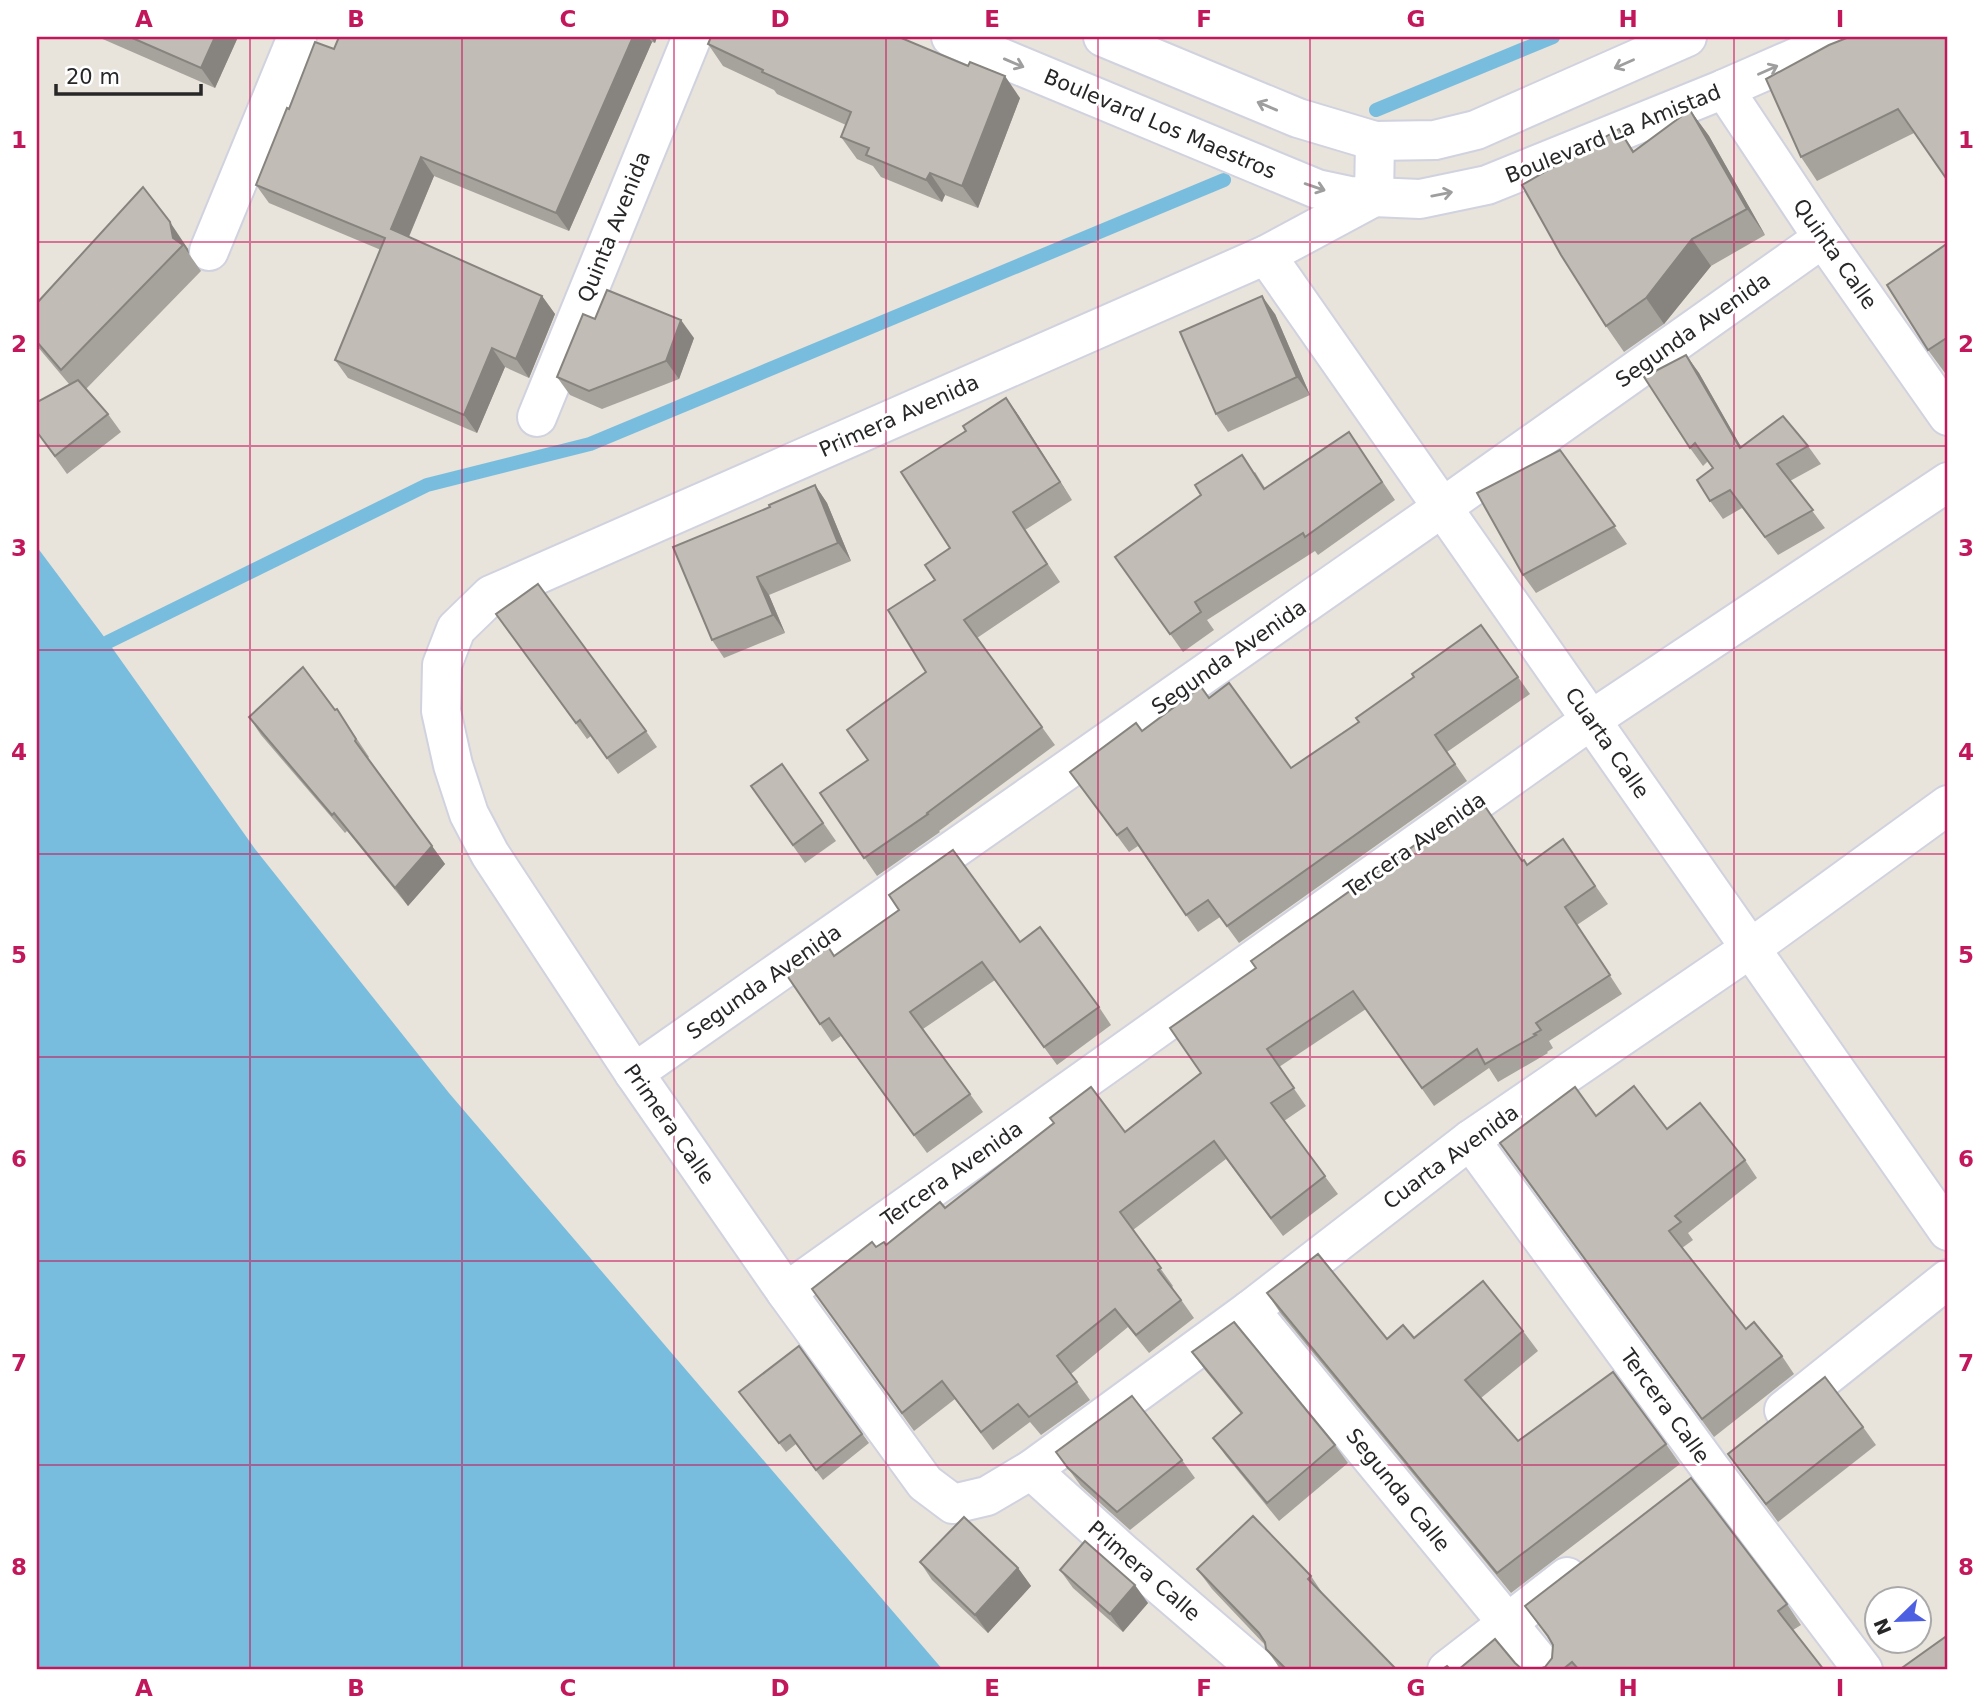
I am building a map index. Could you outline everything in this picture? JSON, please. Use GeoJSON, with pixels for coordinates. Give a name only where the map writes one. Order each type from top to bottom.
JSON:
{"type":"FeatureCollection","features":[{"type":"Feature","properties":{"kind":"street"},"geometry":{"type":"LineString","coordinates":[[209,251],[297,37]]}},
{"type":"Feature","properties":{"kind":"street","name":"Quinta Avenida"},"geometry":{"type":"LineString","coordinates":[[537,417],[692,37]]}},
{"type":"Feature","properties":{"kind":"street","name":"Boulevard Los Maestros"},"geometry":{"type":"LineString","coordinates":[[951,37],[1317,189],[1350,196],[1374,197]]}},
{"type":"Feature","properties":{"kind":"street"},"geometry":{"type":"LineString","coordinates":[[1103,37],[1298,118],[1375,141],[1434,139],[1476,130],[1687,37]]}},
{"type":"Feature","properties":{"kind":"street","name":"Boulevard La Amistad"},"geometry":{"type":"LineString","coordinates":[[1374,197],[1420,199],[1487,186],[1843,37]]}},
{"type":"Feature","properties":{"kind":"street","name":"Quinta Calle"},"geometry":{"type":"LineString","coordinates":[[1724,89],[1823,238],[1948,416]]}},
{"type":"Feature","properties":{"kind":"street"},"geometry":{"type":"LineString","coordinates":[[1374,197],[1375,141]]}},
{"type":"Feature","properties":{"kind":"street","name":"Primera Avenida"},"geometry":{"type":"LineString","coordinates":[[441,711],[442,665],[456,629],[491,595],[1266,255],[1374,197]]}},
{"type":"Feature","properties":{"kind":"street","name":"Segunda Avenida"},"geometry":{"type":"LineString","coordinates":[[634,1073],[1823,238]]}},
{"type":"Feature","properties":{"kind":"street","name":"Cuarta Calle"},"geometry":{"type":"LineString","coordinates":[[1266,255],[1948,1231]]}},
{"type":"Feature","properties":{"kind":"street","name":"Tercera Avenida"},"geometry":{"type":"LineString","coordinates":[[786,1292],[1591,720],[1948,482]]}},
{"type":"Feature","properties":{"kind":"street","name":"Primera Calle"},"geometry":{"type":"LineString","coordinates":[[441,711],[469,814],[490,854],[634,1073],[786,1292],[925,1483],[953,1504]]}},
{"type":"Feature","properties":{"kind":"street","name":"Cuarta Avenida"},"geometry":{"type":"LineString","coordinates":[[953,1504],[987,1496],[1031,1470],[1250,1310],[1470,1140],[1751,948],[1948,805]]}},
{"type":"Feature","properties":{"kind":"street","name":"Tercera Calle"},"geometry":{"type":"LineString","coordinates":[[1470,1140],[1732,1451],[1863,1670]]}},
{"type":"Feature","properties":{"kind":"street"},"geometry":{"type":"LineString","coordinates":[[1678,1493],[1948,1279]]}},
{"type":"Feature","properties":{"kind":"street","name":"Segunda Calle"},"geometry":{"type":"LineString","coordinates":[[1250,1310],[1546,1670]]}},
{"type":"Feature","properties":{"kind":"street","name":"Primera Calle"},"geometry":{"type":"LineString","coordinates":[[1031,1470],[1259,1670]]}},
{"type":"Feature","properties":{"kind":"street"},"geometry":{"type":"LineString","coordinates":[[1447,1670],[1592,1558]]}},
{"type":"Feature","properties":{"kind":"water"},"geometry":{"type":"Polygon","coordinates":[[[37,547],[255,849],[449,1093],[943,1670],[37,1670],[37,547]]]}},
{"type":"Feature","properties":{"kind":"building"},"geometry":{"type":"Polygon","coordinates":[[[130,37],[215,37],[201,68],[130,37]]]}},
{"type":"Feature","properties":{"kind":"building"},"geometry":{"type":"Polygon","coordinates":[[[339,37],[633,37],[556,213],[421,157],[391,229],[542,296],[516,359],[492,348],[464,415],[335,360],[385,238],[256,185],[315,42],[334,49],[339,37]]]}},
{"type":"Feature","properties":{"kind":"building"},"geometry":{"type":"Polygon","coordinates":[[[711,37],[899,37],[968,66],[970,62],[1005,76],[962,186],[930,173],[926,180],[866,155],[869,148],[841,137],[851,112],[708,44],[711,37]]]}},
{"type":"Feature","properties":{"kind":"building"},"geometry":{"type":"Polygon","coordinates":[[[1849,37],[1948,37],[1948,181],[1898,109],[1801,157],[1766,79],[1849,37]]]}},
{"type":"Feature","properties":{"kind":"building"},"geometry":{"type":"Polygon","coordinates":[[[1690,110],[1747,209],[1692,239],[1646,298],[1606,326],[1561,255],[1522,185],[1619,129],[1633,152],[1690,110]]]}},
{"type":"Feature","properties":{"kind":"building"},"geometry":{"type":"Polygon","coordinates":[[[143,187],[170,222],[173,238],[183,245],[61,370],[37,342],[37,303],[143,187]]]}},
{"type":"Feature","properties":{"kind":"building"},"geometry":{"type":"Polygon","coordinates":[[[1948,243],[1948,337],[1928,350],[1887,285],[1948,243]]]}},
{"type":"Feature","properties":{"kind":"building"},"geometry":{"type":"Polygon","coordinates":[[[607,290],[681,320],[666,361],[589,391],[557,377],[583,314],[595,319],[607,290]]]}},
{"type":"Feature","properties":{"kind":"building"},"geometry":{"type":"Polygon","coordinates":[[[1262,296],[1297,377],[1216,414],[1180,332],[1262,296]]]}},
{"type":"Feature","properties":{"kind":"building"},"geometry":{"type":"Polygon","coordinates":[[[1686,355],[1740,448],[1783,416],[1808,446],[1777,464],[1813,510],[1765,537],[1730,490],[1710,501],[1697,480],[1713,468],[1695,443],[1690,448],[1644,377],[1686,355]]]}},
{"type":"Feature","properties":{"kind":"building"},"geometry":{"type":"Polygon","coordinates":[[[78,380],[108,414],[55,456],[37,432],[37,402],[78,380]]]}},
{"type":"Feature","properties":{"kind":"building"},"geometry":{"type":"Polygon","coordinates":[[[1006,398],[1060,482],[1013,512],[1047,564],[964,620],[1042,727],[928,814],[864,858],[820,793],[868,760],[847,730],[926,672],[888,610],[935,580],[925,565],[950,548],[901,472],[966,431],[963,426],[1006,398]]]}},
{"type":"Feature","properties":{"kind":"building"},"geometry":{"type":"Polygon","coordinates":[[[1349,432],[1382,482],[1305,537],[1303,533],[1195,602],[1201,612],[1170,634],[1115,557],[1201,495],[1195,485],[1242,455],[1264,489],[1349,432]]]}},
{"type":"Feature","properties":{"kind":"building"},"geometry":{"type":"Polygon","coordinates":[[[1560,450],[1615,526],[1523,575],[1477,493],[1560,450]]]}},
{"type":"Feature","properties":{"kind":"building"},"geometry":{"type":"Polygon","coordinates":[[[815,485],[838,543],[757,577],[773,615],[712,640],[673,547],[770,507],[769,505],[815,485]]]}},
{"type":"Feature","properties":{"kind":"building"},"geometry":{"type":"Polygon","coordinates":[[[538,584],[646,731],[607,758],[580,720],[576,723],[496,614],[538,584]]]}},
{"type":"Feature","properties":{"kind":"building"},"geometry":{"type":"Polygon","coordinates":[[[1481,625],[1518,677],[1435,735],[1455,764],[1227,926],[1208,900],[1186,915],[1127,828],[1117,835],[1070,772],[1136,723],[1142,731],[1201,687],[1209,698],[1229,683],[1291,768],[1359,722],[1356,718],[1481,625]]]}},
{"type":"Feature","properties":{"kind":"building"},"geometry":{"type":"Polygon","coordinates":[[[303,667],[335,710],[337,709],[355,741],[432,846],[395,888],[334,813],[332,815],[249,717],[303,667]]]}},
{"type":"Feature","properties":{"kind":"building"},"geometry":{"type":"Polygon","coordinates":[[[782,764],[823,823],[793,845],[751,786],[782,764]]]}},
{"type":"Feature","properties":{"kind":"building"},"geometry":{"type":"Polygon","coordinates":[[[1480,799],[1527,865],[1563,839],[1595,886],[1565,907],[1610,975],[1536,1023],[1541,1030],[1534,1034],[1536,1035],[1485,1064],[1477,1049],[1422,1088],[1353,991],[1267,1049],[1294,1088],[1271,1103],[1325,1176],[1271,1218],[1214,1141],[1120,1212],[1181,1300],[1136,1335],[1115,1309],[1057,1356],[1077,1382],[1029,1417],[1018,1404],[981,1432],[942,1381],[902,1413],[812,1289],[872,1242],[876,1247],[884,1242],[886,1245],[940,1202],[945,1208],[1054,1123],[1050,1118],[1091,1087],[1125,1132],[1201,1073],[1170,1028],[1256,968],[1251,961],[1480,799]]]}},
{"type":"Feature","properties":{"kind":"building"},"geometry":{"type":"Polygon","coordinates":[[[953,850],[1020,942],[1040,927],[1099,1007],[1044,1047],[982,962],[910,1012],[970,1094],[914,1135],[829,1018],[820,1024],[786,974],[827,945],[834,956],[899,910],[889,895],[953,850]]]}},
{"type":"Feature","properties":{"kind":"building"},"geometry":{"type":"Polygon","coordinates":[[[1634,1086],[1667,1129],[1700,1103],[1745,1160],[1675,1216],[1681,1222],[1669,1231],[1746,1329],[1754,1322],[1782,1356],[1702,1419],[1500,1143],[1575,1087],[1596,1116],[1634,1086]]]}},
{"type":"Feature","properties":{"kind":"building"},"geometry":{"type":"Polygon","coordinates":[[[1318,1254],[1387,1339],[1403,1325],[1414,1338],[1483,1281],[1523,1331],[1465,1380],[1518,1441],[1613,1372],[1666,1444],[1497,1573],[1267,1293],[1318,1254]]]}},
{"type":"Feature","properties":{"kind":"building"},"geometry":{"type":"Polygon","coordinates":[[[1234,1322],[1335,1445],[1267,1503],[1213,1438],[1242,1413],[1192,1352],[1234,1322]]]}},
{"type":"Feature","properties":{"kind":"building"},"geometry":{"type":"Polygon","coordinates":[[[799,1346],[862,1434],[816,1470],[790,1435],[779,1443],[739,1392],[799,1346]]]}},
{"type":"Feature","properties":{"kind":"building"},"geometry":{"type":"Polygon","coordinates":[[[1825,1377],[1863,1427],[1766,1504],[1728,1454],[1825,1377]]]}},
{"type":"Feature","properties":{"kind":"building"},"geometry":{"type":"Polygon","coordinates":[[[1132,1396],[1182,1460],[1117,1512],[1068,1468],[1056,1452],[1132,1396]]]}},
{"type":"Feature","properties":{"kind":"building"},"geometry":{"type":"Polygon","coordinates":[[[1691,1478],[1787,1604],[1778,1611],[1824,1670],[1579,1670],[1572,1662],[1562,1670],[1536,1670],[1545,1667],[1552,1658],[1553,1645],[1525,1606],[1691,1478]]]}},
{"type":"Feature","properties":{"kind":"building"},"geometry":{"type":"Polygon","coordinates":[[[1253,1516],[1311,1576],[1308,1579],[1397,1670],[1287,1670],[1266,1649],[1259,1633],[1197,1569],[1253,1516]]]}},
{"type":"Feature","properties":{"kind":"building"},"geometry":{"type":"Polygon","coordinates":[[[964,1517],[1018,1568],[975,1615],[920,1562],[964,1517]]]}},
{"type":"Feature","properties":{"kind":"building"},"geometry":{"type":"Polygon","coordinates":[[[1085,1541],[1135,1585],[1110,1614],[1060,1570],[1085,1541]]]}},
{"type":"Feature","properties":{"kind":"building"},"geometry":{"type":"Polygon","coordinates":[[[1948,1635],[1948,1670],[1899,1670],[1921,1654],[1932,1654],[1932,1646],[1948,1635]]]}},
{"type":"Feature","properties":{"kind":"building"},"geometry":{"type":"Polygon","coordinates":[[[1495,1639],[1523,1670],[1458,1670],[1495,1639]]]}},
{"type":"Feature","properties":{"kind":"waterway"},"geometry":{"type":"LineString","coordinates":[[1376,110],[1553,37]]}},
{"type":"Feature","properties":{"kind":"waterway"},"geometry":{"type":"LineString","coordinates":[[108,642],[427,485],[590,444],[1224,180]]}}]}
